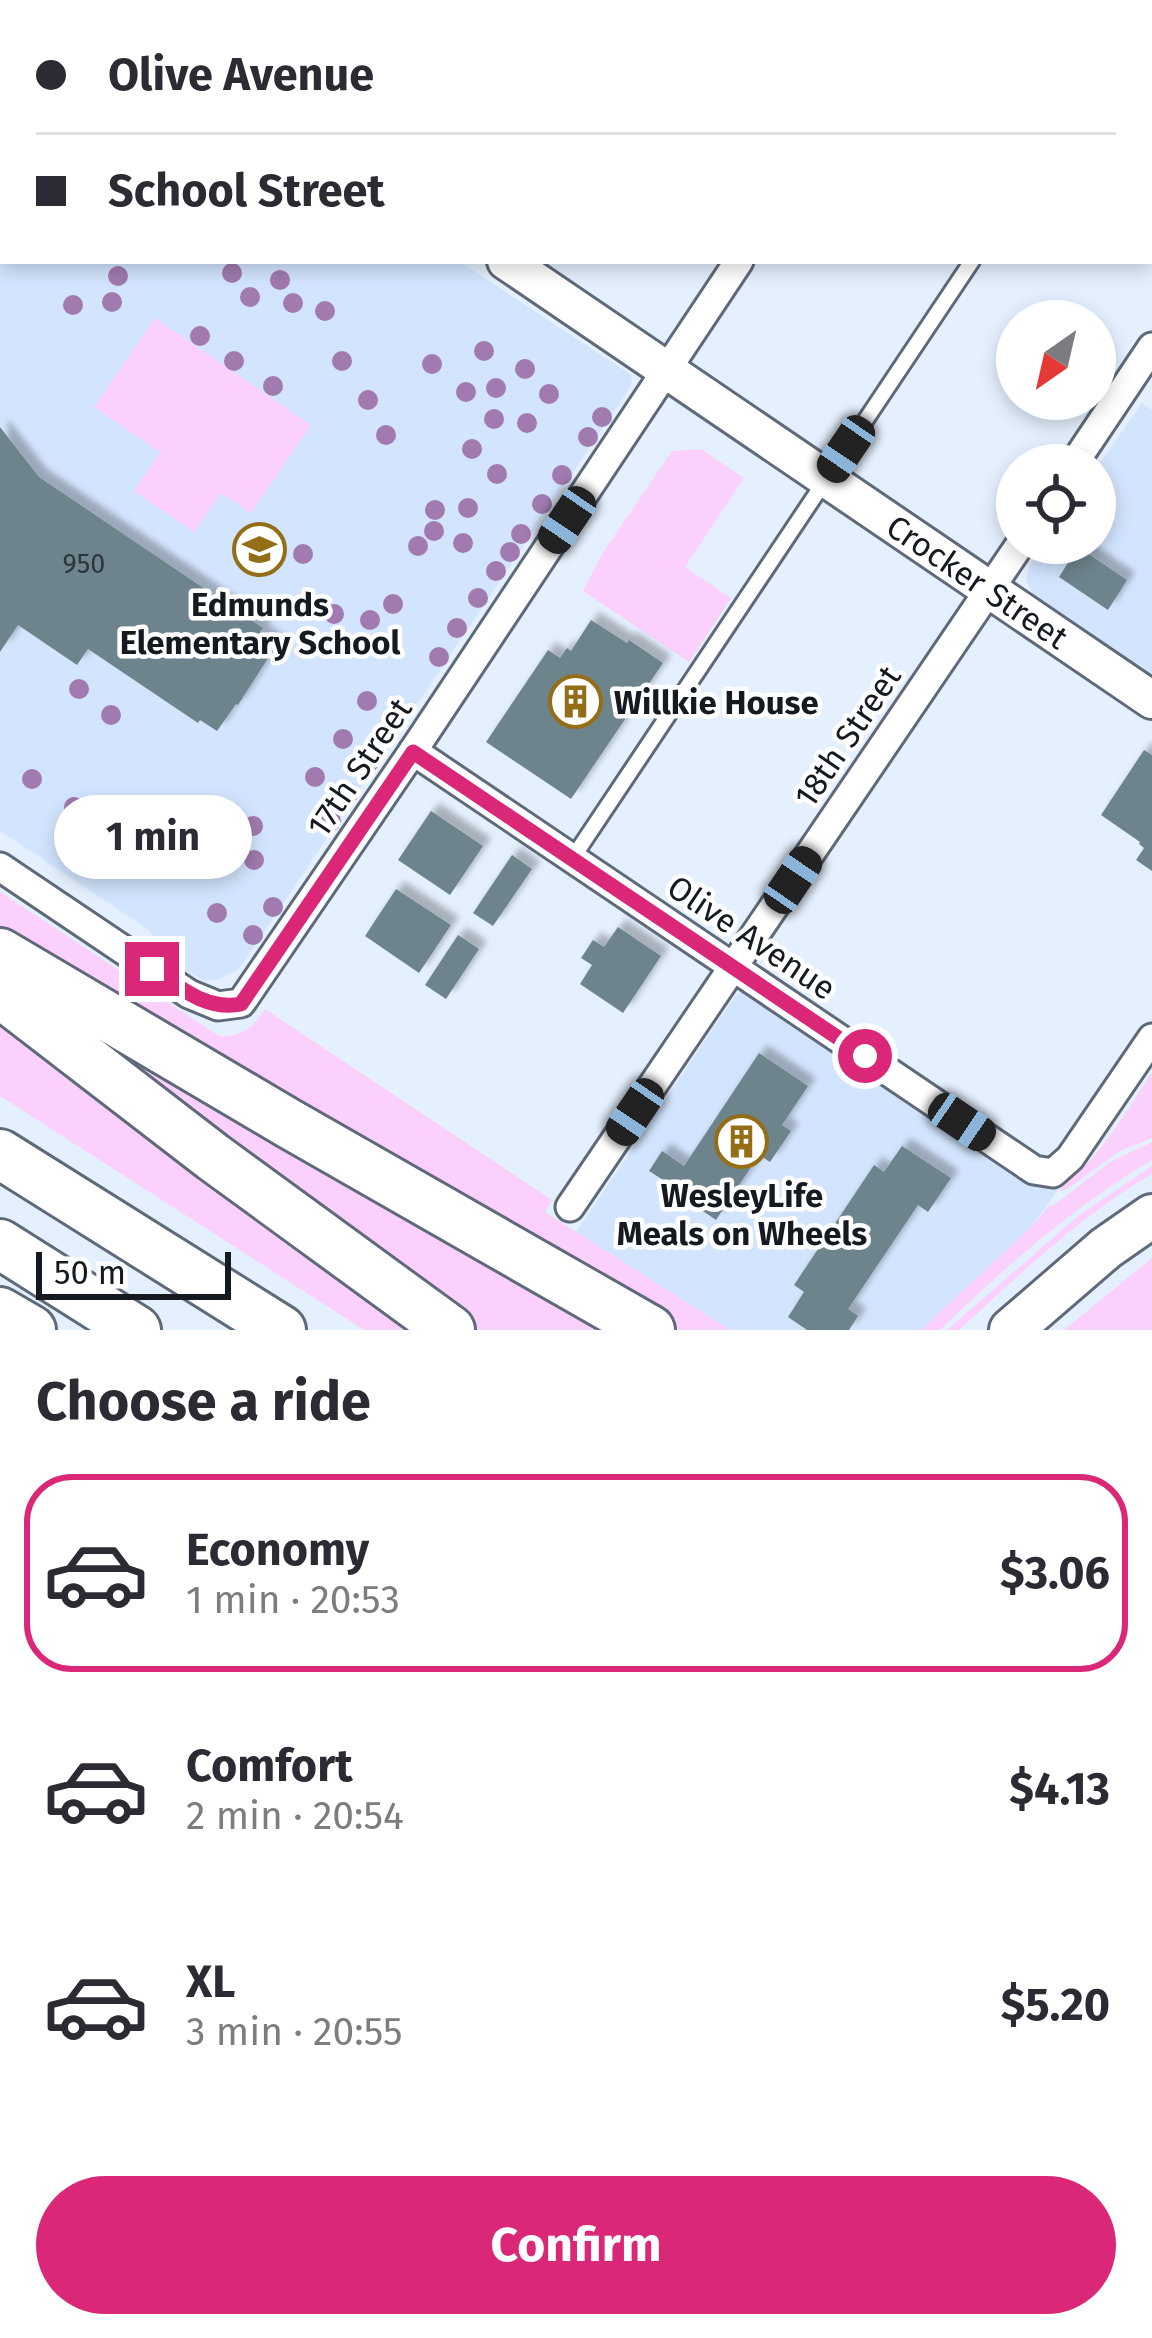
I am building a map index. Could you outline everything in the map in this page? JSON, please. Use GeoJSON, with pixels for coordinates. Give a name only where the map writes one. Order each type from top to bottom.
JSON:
{"type":"FeatureCollection","features":[{"type":"Feature","properties":{"kind":"highway"},"geometry":{"type":"LineString","coordinates":[[0,953],[650,1330]]}},
{"type":"Feature","properties":{"kind":"highway"},"geometry":{"type":"LineString","coordinates":[[0,993],[450,1330]]}},
{"type":"Feature","properties":{"kind":"highway"},"geometry":{"type":"LineString","coordinates":[[0,1154],[281,1330]]}},
{"type":"Feature","properties":{"kind":"highway"},"geometry":{"type":"LineString","coordinates":[[0,1244],[136,1330]]}},
{"type":"Feature","properties":{"kind":"highway"},"geometry":{"type":"LineString","coordinates":[[0,1312],[31,1330]]}},
{"type":"Feature","properties":{"kind":"main road"},"geometry":{"type":"LineString","coordinates":[[1011,1330],[1088,1263],[1152,1216]]}},
{"type":"Feature","properties":{"kind":"street","name":"Crocker Street"},"geometry":{"type":"LineString","coordinates":[[510,264],[1152,700]]}},
{"type":"Feature","properties":{"kind":"street","name":"17th Street"},"geometry":{"type":"LineString","coordinates":[[0,867],[189,994],[218,1006],[241,1004],[738,264]]}},
{"type":"Feature","properties":{"kind":"street"},"geometry":{"type":"LineString","coordinates":[[1087,444],[1152,347]]}},
{"type":"Feature","properties":{"kind":"street","name":"18th Street"},"geometry":{"type":"LineString","coordinates":[[571,1207],[1007,564]]}},
{"type":"Feature","properties":{"kind":"street","name":"Olive Avenue"},"geometry":{"type":"LineString","coordinates":[[413,752],[1042,1173],[1053,1173],[1070,1158],[1152,1038]]}},
{"type":"Feature","properties":{"kind":"lane"},"geometry":{"type":"LineString","coordinates":[[572,859],[970,264]]}},
{"type":"Feature","properties":{"kind":"shaded area","name":"Edmunds Elementary School"},"geometry":{"type":"Polygon","coordinates":[[[0,264],[464,264],[632,377],[631,386],[237,970],[204,981],[164,958],[149,930],[0,831],[0,264]]]}},
{"type":"Feature","properties":{"kind":"shaded area"},"geometry":{"type":"Polygon","coordinates":[[[155,318],[311,425],[251,513],[221,493],[194,532],[134,491],[160,452],[94,407],[155,318]]]}},
{"type":"Feature","properties":{"kind":"shaded area"},"geometry":{"type":"Polygon","coordinates":[[[1142,403],[1152,410],[1152,674],[1033,595],[1026,579],[1031,564],[1116,564],[1113,444],[1142,403]]]}},
{"type":"Feature","properties":{"kind":"shaded area"},"geometry":{"type":"Polygon","coordinates":[[[701,449],[744,478],[685,567],[731,598],[689,662],[583,591],[602,554],[672,451],[701,449]]]}},
{"type":"Feature","properties":{"kind":"shaded area"},"geometry":{"type":"Polygon","coordinates":[[[0,892],[219,1036],[246,1030],[265,1009],[552,1200],[545,1212],[730,1330],[680,1330],[0,941],[0,892]]]}},
{"type":"Feature","properties":{"kind":"shaded area"},"geometry":{"type":"Polygon","coordinates":[[[742,992],[1027,1180],[1048,1187],[1063,1183],[1031,1227],[921,1330],[730,1330],[576,1232],[742,992]]]}},
{"type":"Feature","properties":{"kind":"shaded area"},"geometry":{"type":"Polygon","coordinates":[[[47,1009],[615,1330],[472,1330],[47,1009]]]}},
{"type":"Feature","properties":{"kind":"shaded area"},"geometry":{"type":"Polygon","coordinates":[[[0,1022],[417,1330],[364,1330],[0,1096],[0,1022]]]}},
{"type":"Feature","properties":{"kind":"shaded area"},"geometry":{"type":"Polygon","coordinates":[[[1152,1073],[1152,1138],[1120,1151],[1059,1192],[1102,1146],[1152,1073]]]}},
{"type":"Feature","properties":{"kind":"shaded area"},"geometry":{"type":"Polygon","coordinates":[[[1152,1142],[1152,1160],[1041,1239],[940,1330],[921,1330],[1050,1205],[1110,1162],[1152,1142]]]}},
{"type":"Feature","properties":{"kind":"shaded area"},"geometry":{"type":"Polygon","coordinates":[[[1152,1166],[1152,1174],[1076,1227],[959,1330],[947,1330],[1078,1216],[1152,1166]]]}},
{"type":"Feature","properties":{"kind":"shaded area"},"geometry":{"type":"Polygon","coordinates":[[[1152,1258],[1152,1330],[1064,1330],[1152,1258]]]}},
{"type":"Feature","properties":{"kind":"building","name":"Edmunds Elementary School"},"geometry":{"type":"Polygon","coordinates":[[[0,427],[39,477],[263,628],[260,632],[277,644],[217,731],[88,649],[77,665],[18,625],[0,652],[0,427]]]}},
{"type":"Feature","properties":{"kind":"building"},"geometry":{"type":"Polygon","coordinates":[[[1067,564],[1103,564],[1127,580],[1108,610],[1059,577],[1067,564]]]}},
{"type":"Feature","properties":{"kind":"building","name":"Willkie House"},"geometry":{"type":"Polygon","coordinates":[[[591,620],[663,663],[571,799],[486,742],[548,650],[560,658],[567,648],[571,651],[591,620]]]}},
{"type":"Feature","properties":{"kind":"building"},"geometry":{"type":"Polygon","coordinates":[[[1144,750],[1152,755],[1152,871],[1136,860],[1144,848],[1140,842],[1101,815],[1144,750]]]}},
{"type":"Feature","properties":{"kind":"building"},"geometry":{"type":"Polygon","coordinates":[[[431,811],[483,846],[450,895],[398,860],[431,811]]]}},
{"type":"Feature","properties":{"kind":"building"},"geometry":{"type":"Polygon","coordinates":[[[512,855],[532,869],[493,926],[473,913],[512,855]]]}},
{"type":"Feature","properties":{"kind":"building"},"geometry":{"type":"Polygon","coordinates":[[[396,889],[451,925],[419,973],[365,936],[396,889]]]}},
{"type":"Feature","properties":{"kind":"building"},"geometry":{"type":"Polygon","coordinates":[[[618,927],[661,956],[623,1013],[580,984],[592,965],[581,958],[593,940],[604,947],[618,927]]]}},
{"type":"Feature","properties":{"kind":"building"},"geometry":{"type":"Polygon","coordinates":[[[458,935],[479,949],[446,999],[425,985],[458,935]]]}},
{"type":"Feature","properties":{"kind":"building","name":"WesleyLife Meals on Wheels"},"geometry":{"type":"Polygon","coordinates":[[[759,1053],[808,1086],[782,1125],[791,1131],[770,1162],[759,1155],[716,1220],[649,1171],[662,1151],[684,1166],[759,1053]]]}},
{"type":"Feature","properties":{"kind":"building"},"geometry":{"type":"Polygon","coordinates":[[[902,1146],[951,1178],[928,1212],[918,1205],[848,1309],[858,1316],[849,1330],[807,1330],[788,1317],[804,1292],[794,1285],[874,1165],[884,1172],[902,1146]]]}},
{"type":"Feature","properties":{"kind":"place","name":"Edmunds Elementary School"},"geometry":{"type":"Point","coordinates":[260,550]}},
{"type":"Feature","properties":{"kind":"place","name":"Willkie House"},"geometry":{"type":"Point","coordinates":[575,702]}},
{"type":"Feature","properties":{"kind":"place","name":"WesleyLife Meals on Wheels"},"geometry":{"type":"Point","coordinates":[742,1141]}},
{"type":"Feature","properties":{"kind":"route"},"geometry":{"type":"LineString","coordinates":[[152,969],[205,1002],[241,1004],[413,752],[865,1056]]}}]}
